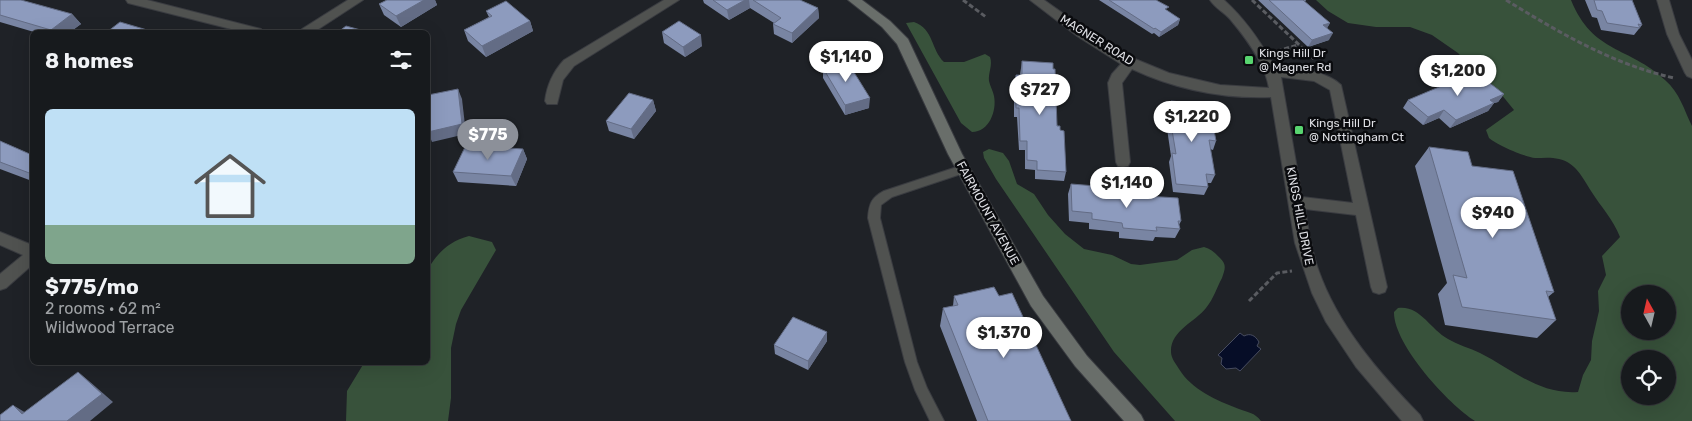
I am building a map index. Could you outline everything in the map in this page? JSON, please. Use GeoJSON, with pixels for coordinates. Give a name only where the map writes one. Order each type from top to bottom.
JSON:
{"type":"FeatureCollection","features":[{"type":"Feature","properties":{"kind":"street"},"geometry":{"type":"LineString","coordinates":[[132,0],[250,30]]}},
{"type":"Feature","properties":{"kind":"street"},"geometry":{"type":"LineString","coordinates":[[309,30],[357,0]]}},
{"type":"Feature","properties":{"kind":"street"},"geometry":{"type":"LineString","coordinates":[[552,100],[557,78],[569,63],[673,0]]}},
{"type":"Feature","properties":{"kind":"street","name":"FAIRMOUNT AVENUE"},"geometry":{"type":"LineString","coordinates":[[854,0],[886,24],[903,42],[963,168],[1047,317],[1081,361],[1135,421]]}},
{"type":"Feature","properties":{"kind":"street","name":"MAGNER ROAD"},"geometry":{"type":"LineString","coordinates":[[1036,0],[1083,34],[1130,62],[1166,76],[1237,92],[1278,92]]}},
{"type":"Feature","properties":{"kind":"street","name":"KINGS HILL DRIVE"},"geometry":{"type":"LineString","coordinates":[[1216,0],[1246,31],[1272,72],[1278,92],[1306,256],[1326,305],[1348,342],[1372,374],[1414,421]]}},
{"type":"Feature","properties":{"kind":"street"},"geometry":{"type":"LineString","coordinates":[[1663,0],[1673,34],[1692,73]]}},
{"type":"Feature","properties":{"kind":"street"},"geometry":{"type":"LineString","coordinates":[[1123,162],[1115,84],[1117,77],[1130,62]]}},
{"type":"Feature","properties":{"kind":"street"},"geometry":{"type":"LineString","coordinates":[[1272,72],[1324,79],[1336,88],[1379,287]]}},
{"type":"Feature","properties":{"kind":"street"},"geometry":{"type":"LineString","coordinates":[[1296,202],[1361,210]]}},
{"type":"Feature","properties":{"kind":"street"},"geometry":{"type":"LineString","coordinates":[[0,238],[30,253]]}},
{"type":"Feature","properties":{"kind":"street"},"geometry":{"type":"LineString","coordinates":[[0,283],[30,256]]}},
{"type":"Feature","properties":{"kind":"lane"},"geometry":{"type":"LineString","coordinates":[[937,421],[915,376],[874,218],[875,204],[888,194],[963,168]]}},
{"type":"Feature","properties":{"kind":"path"},"geometry":{"type":"LineString","coordinates":[[963,0],[986,17]]}},
{"type":"Feature","properties":{"kind":"path"},"geometry":{"type":"LineString","coordinates":[[1252,0],[1326,70],[1324,79]]}},
{"type":"Feature","properties":{"kind":"path"},"geometry":{"type":"LineString","coordinates":[[1506,0],[1592,51],[1639,69],[1678,78]]}},
{"type":"Feature","properties":{"kind":"path"},"geometry":{"type":"LineString","coordinates":[[1249,301],[1277,273],[1292,271]]}},
{"type":"Feature","properties":{"kind":"green space"},"geometry":{"type":"Polygon","coordinates":[[[1316,0],[1571,0],[1580,18],[1590,31],[1613,48],[1652,69],[1670,85],[1678,96],[1692,126],[1692,421],[1475,421],[1451,402],[1424,372],[1412,356],[1396,325],[1394,312],[1398,308],[1413,310],[1448,339],[1480,353],[1526,380],[1564,392],[1578,392],[1583,375],[1591,360],[1592,341],[1599,311],[1598,291],[1606,275],[1602,256],[1620,237],[1582,176],[1570,163],[1556,158],[1535,158],[1525,155],[1504,147],[1489,138],[1486,130],[1514,110],[1501,94],[1478,75],[1458,53],[1432,35],[1410,27],[1376,27],[1348,23],[1328,11],[1316,0]]]}},
{"type":"Feature","properties":{"kind":"green space"},"geometry":{"type":"Polygon","coordinates":[[[914,22],[920,25],[929,35],[944,62],[964,62],[985,54],[990,57],[989,81],[995,102],[991,120],[983,128],[972,132],[961,123],[906,23],[914,22]]]}},
{"type":"Feature","properties":{"kind":"green space"},"geometry":{"type":"Polygon","coordinates":[[[989,149],[1003,153],[1009,161],[1017,184],[1034,194],[1048,215],[1065,234],[1084,249],[1112,255],[1131,264],[1140,265],[1177,260],[1192,250],[1204,247],[1220,258],[1224,263],[1225,270],[1213,297],[1201,313],[1174,338],[1171,354],[1184,376],[1198,389],[1222,402],[1254,414],[1261,421],[1175,421],[1114,352],[996,179],[984,158],[983,152],[989,149]]]}},
{"type":"Feature","properties":{"kind":"green space"},"geometry":{"type":"Polygon","coordinates":[[[469,236],[492,242],[496,250],[461,310],[456,324],[451,348],[451,398],[448,421],[346,421],[347,391],[363,365],[430,365],[430,266],[445,248],[469,236]]]}},
{"type":"Feature","properties":{"kind":"water"},"geometry":{"type":"Polygon","coordinates":[[[1240,333],[1244,336],[1254,336],[1259,342],[1257,346],[1261,349],[1240,371],[1236,368],[1226,369],[1221,364],[1222,358],[1218,355],[1240,333]]]}},
{"type":"Feature","properties":{"kind":"building"},"geometry":{"type":"Polygon","coordinates":[[[0,0],[21,0],[72,14],[51,30],[0,15],[0,0]]]}},
{"type":"Feature","properties":{"kind":"building"},"geometry":{"type":"Polygon","coordinates":[[[387,0],[424,0],[396,16],[379,4],[387,0]]]}},
{"type":"Feature","properties":{"kind":"building"},"geometry":{"type":"Polygon","coordinates":[[[713,0],[745,0],[727,10],[713,0]]]}},
{"type":"Feature","properties":{"kind":"building"},"geometry":{"type":"Polygon","coordinates":[[[753,0],[800,0],[818,8],[792,33],[773,24],[781,18],[753,0]]]}},
{"type":"Feature","properties":{"kind":"building"},"geometry":{"type":"Polygon","coordinates":[[[1109,0],[1156,0],[1169,7],[1165,9],[1180,19],[1161,32],[1109,0]]]}},
{"type":"Feature","properties":{"kind":"building"},"geometry":{"type":"Polygon","coordinates":[[[1269,0],[1303,0],[1330,23],[1323,25],[1333,33],[1312,40],[1269,0]]]}},
{"type":"Feature","properties":{"kind":"building"},"geometry":{"type":"Polygon","coordinates":[[[1594,0],[1632,0],[1642,25],[1638,24],[1640,28],[1607,23],[1602,11],[1597,10],[1594,0]]]}},
{"type":"Feature","properties":{"kind":"building"},"geometry":{"type":"Polygon","coordinates":[[[506,1],[530,21],[482,46],[464,30],[492,16],[486,11],[506,1]]]}},
{"type":"Feature","properties":{"kind":"building"},"geometry":{"type":"Polygon","coordinates":[[[679,21],[701,35],[683,47],[662,32],[679,21]]]}},
{"type":"Feature","properties":{"kind":"building"},"geometry":{"type":"Polygon","coordinates":[[[120,22],[147,30],[110,30],[120,22]]]}},
{"type":"Feature","properties":{"kind":"building"},"geometry":{"type":"Polygon","coordinates":[[[346,26],[361,30],[341,30],[346,26]]]}},
{"type":"Feature","properties":{"kind":"building"},"geometry":{"type":"Polygon","coordinates":[[[847,61],[870,98],[845,105],[823,68],[847,61]]]}},
{"type":"Feature","properties":{"kind":"building"},"geometry":{"type":"Polygon","coordinates":[[[1022,61],[1053,63],[1053,69],[1055,69],[1057,126],[1060,126],[1060,130],[1064,131],[1066,172],[1037,170],[1037,161],[1027,160],[1027,141],[1020,141],[1019,108],[1016,108],[1016,75],[1022,75],[1022,61]]]}},
{"type":"Feature","properties":{"kind":"building"},"geometry":{"type":"Polygon","coordinates":[[[1470,74],[1473,76],[1478,74],[1504,94],[1490,100],[1494,103],[1456,120],[1444,110],[1428,117],[1408,100],[1470,74]]]}},
{"type":"Feature","properties":{"kind":"building"},"geometry":{"type":"Polygon","coordinates":[[[458,89],[462,124],[430,132],[430,95],[458,89]]]}},
{"type":"Feature","properties":{"kind":"building"},"geometry":{"type":"Polygon","coordinates":[[[629,93],[653,100],[631,129],[606,121],[629,93]]]}},
{"type":"Feature","properties":{"kind":"building"},"geometry":{"type":"Polygon","coordinates":[[[1171,101],[1204,104],[1207,119],[1212,119],[1216,141],[1209,140],[1215,175],[1206,174],[1208,187],[1176,184],[1172,153],[1176,154],[1168,106],[1172,106],[1171,101]]]}},
{"type":"Feature","properties":{"kind":"building"},"geometry":{"type":"Polygon","coordinates":[[[0,141],[30,154],[30,173],[0,162],[0,141]]]}},
{"type":"Feature","properties":{"kind":"building"},"geometry":{"type":"Polygon","coordinates":[[[466,145],[523,149],[511,176],[453,172],[466,145]]]}},
{"type":"Feature","properties":{"kind":"building"},"geometry":{"type":"Polygon","coordinates":[[[1429,147],[1468,152],[1472,166],[1513,171],[1554,292],[1546,291],[1556,320],[1462,307],[1453,275],[1467,278],[1429,147]]]}},
{"type":"Feature","properties":{"kind":"building"},"geometry":{"type":"Polygon","coordinates":[[[1071,184],[1096,186],[1097,193],[1178,198],[1181,221],[1178,221],[1180,229],[1156,227],[1157,231],[1123,228],[1122,223],[1092,219],[1092,213],[1072,211],[1071,184]]]}},
{"type":"Feature","properties":{"kind":"building"},"geometry":{"type":"Polygon","coordinates":[[[994,287],[999,296],[1012,293],[1071,421],[988,421],[943,308],[958,305],[954,296],[994,287]]]}},
{"type":"Feature","properties":{"kind":"building"},"geometry":{"type":"Polygon","coordinates":[[[793,317],[827,332],[808,361],[774,345],[793,317]]]}},
{"type":"Feature","properties":{"kind":"building"},"geometry":{"type":"Polygon","coordinates":[[[78,372],[102,394],[67,421],[0,421],[0,415],[13,405],[22,414],[78,372]]]}},
{"type":"Feature","properties":{"kind":"place","name":"Kings Hill Dr @ Magner Rd"},"geometry":{"type":"Point","coordinates":[1249,60]}},
{"type":"Feature","properties":{"kind":"place","name":"Kings Hill Dr @ Nottingham Ct"},"geometry":{"type":"Point","coordinates":[1299,130]}}]}
